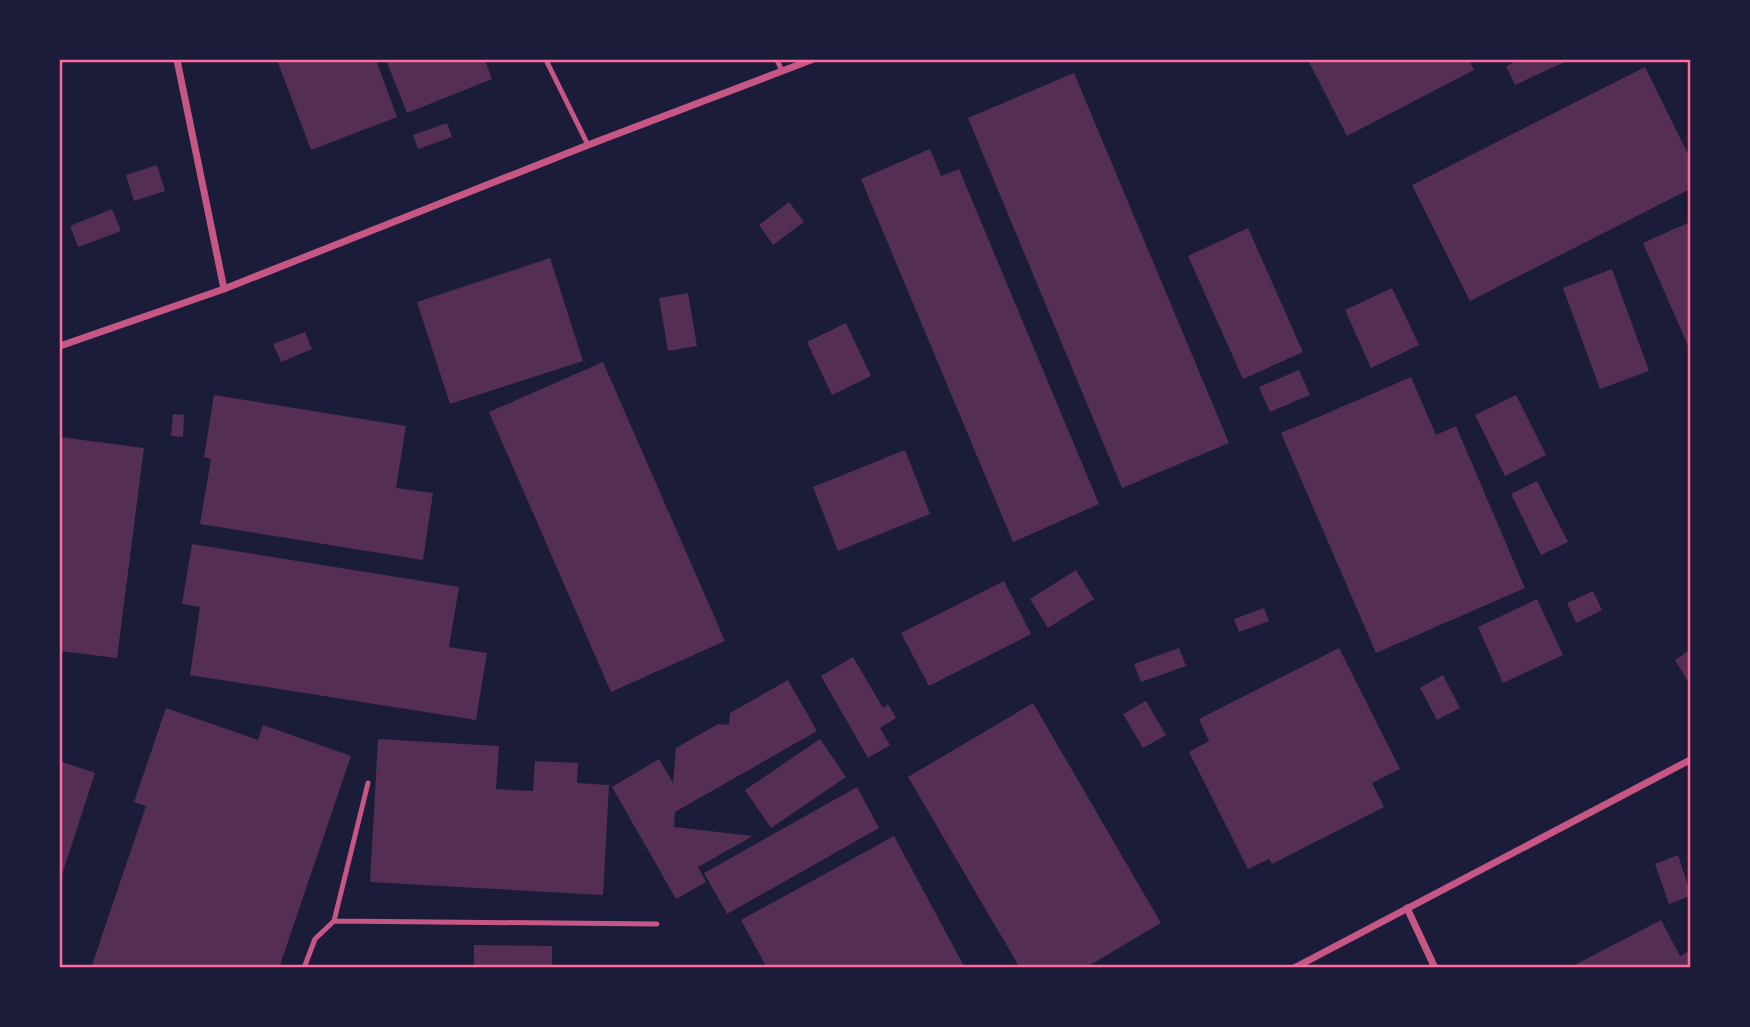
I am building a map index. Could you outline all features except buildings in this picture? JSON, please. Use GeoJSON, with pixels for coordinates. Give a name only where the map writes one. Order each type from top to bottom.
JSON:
{"type":"FeatureCollection","features":[{"type":"Feature","properties":{"kind":"street"},"geometry":{"type":"LineString","coordinates":[[177,60],[224,289]]}},
{"type":"Feature","properties":{"kind":"street"},"geometry":{"type":"LineString","coordinates":[[60,346],[224,289],[811,60]]}},
{"type":"Feature","properties":{"kind":"street"},"geometry":{"type":"LineString","coordinates":[[1294,968],[1690,760]]}},
{"type":"Feature","properties":{"kind":"street"},"geometry":{"type":"LineString","coordinates":[[1407,908],[1435,968]]}},
{"type":"Feature","properties":{"kind":"lane"},"geometry":{"type":"LineString","coordinates":[[546,60],[588,145]]}},
{"type":"Feature","properties":{"kind":"lane"},"geometry":{"type":"LineString","coordinates":[[777,60],[782,71]]}},
{"type":"Feature","properties":{"kind":"lane"},"geometry":{"type":"LineString","coordinates":[[304,968],[315,939],[334,921],[368,783]]}},
{"type":"Feature","properties":{"kind":"lane"},"geometry":{"type":"LineString","coordinates":[[334,921],[657,924]]}}]}
